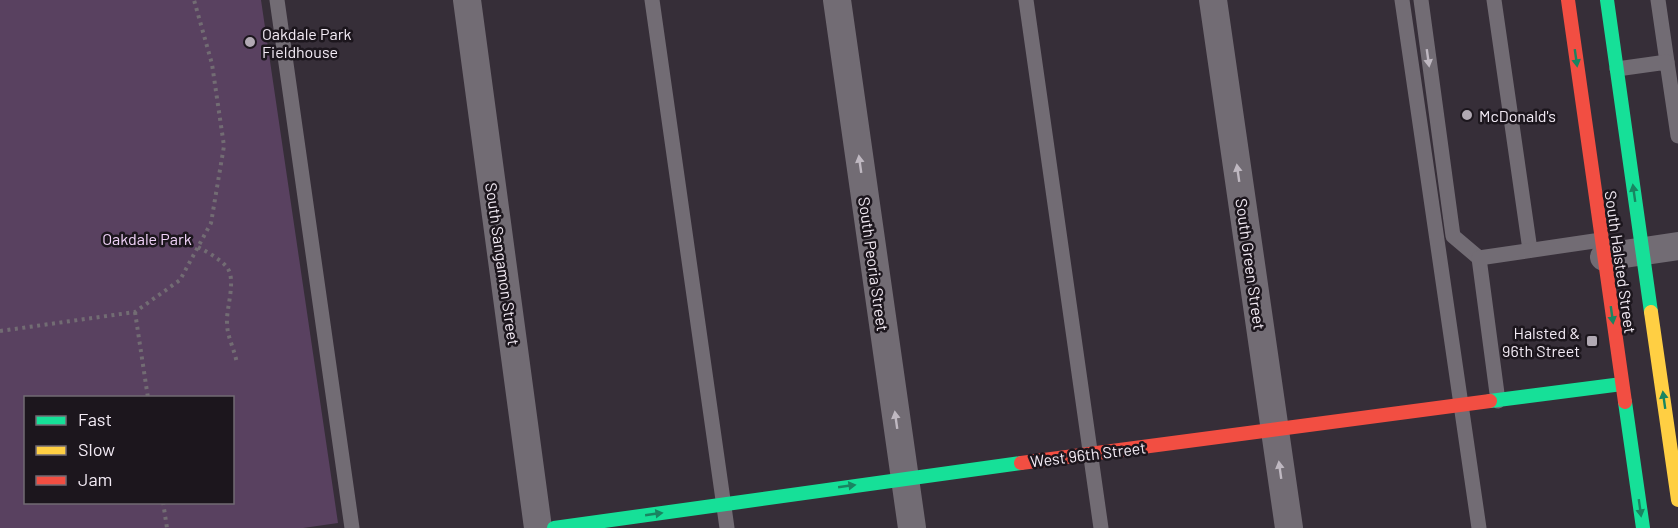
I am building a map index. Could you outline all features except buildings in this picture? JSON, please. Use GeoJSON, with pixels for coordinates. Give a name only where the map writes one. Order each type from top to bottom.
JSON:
{"type":"FeatureCollection","features":[{"type":"Feature","properties":{"kind":"street","name":"South Sangamon Street"},"geometry":{"type":"LineString","coordinates":[[467,0],[538,528]]}},
{"type":"Feature","properties":{"kind":"street","name":"South Peoria Street"},"geometry":{"type":"LineString","coordinates":[[837,0],[912,528]]}},
{"type":"Feature","properties":{"kind":"street","name":"South Green Street"},"geometry":{"type":"LineString","coordinates":[[1213,0],[1289,528]]}},
{"type":"Feature","properties":{"kind":"street","name":"South Halsted Street"},"geometry":{"type":"LineString","coordinates":[[1568,0],[1643,528]]}},
{"type":"Feature","properties":{"kind":"street","name":"South Halsted Street"},"geometry":{"type":"LineString","coordinates":[[1607,0],[1678,500]]}},
{"type":"Feature","properties":{"kind":"street"},"geometry":{"type":"LineString","coordinates":[[1603,248],[1643,251],[1678,246]]}},
{"type":"Feature","properties":{"kind":"street","name":"West 96th Street"},"geometry":{"type":"LineString","coordinates":[[554,528],[905,478],[1622,384]]}},
{"type":"Feature","properties":{"kind":"lane"},"geometry":{"type":"LineString","coordinates":[[277,0],[352,528]]}},
{"type":"Feature","properties":{"kind":"lane"},"geometry":{"type":"LineString","coordinates":[[652,0],[728,528]]}},
{"type":"Feature","properties":{"kind":"lane"},"geometry":{"type":"LineString","coordinates":[[1026,0],[1101,528]]}},
{"type":"Feature","properties":{"kind":"lane"},"geometry":{"type":"LineString","coordinates":[[1402,0],[1479,528]]}},
{"type":"Feature","properties":{"kind":"lane"},"geometry":{"type":"LineString","coordinates":[[1420,0],[1453,236],[1479,258],[1498,401]]}},
{"type":"Feature","properties":{"kind":"lane"},"geometry":{"type":"LineString","coordinates":[[1494,0],[1530,250]]}},
{"type":"Feature","properties":{"kind":"lane"},"geometry":{"type":"LineString","coordinates":[[1658,0],[1678,136]]}},
{"type":"Feature","properties":{"kind":"lane"},"geometry":{"type":"LineString","coordinates":[[1617,69],[1667,62]]}},
{"type":"Feature","properties":{"kind":"lane"},"geometry":{"type":"LineString","coordinates":[[1479,258],[1530,250],[1603,248]]}},
{"type":"Feature","properties":{"kind":"path"},"geometry":{"type":"LineString","coordinates":[[0,331],[135,312],[180,280],[211,223],[224,146],[212,64],[194,0]]}},
{"type":"Feature","properties":{"kind":"path"},"geometry":{"type":"LineString","coordinates":[[198,247],[227,266],[231,274],[227,330],[237,364]]}},
{"type":"Feature","properties":{"kind":"path"},"geometry":{"type":"LineString","coordinates":[[135,312],[148,396]]}},
{"type":"Feature","properties":{"kind":"path"},"geometry":{"type":"LineString","coordinates":[[163,504],[167,528]]}},
{"type":"Feature","properties":{"kind":"green space","name":"Oakdale Park"},"geometry":{"type":"Polygon","coordinates":[[[0,0],[261,0],[338,523],[303,528],[0,528],[0,0]]]}},
{"type":"Feature","properties":{"kind":"traffic: fast"},"geometry":{"type":"LineString","coordinates":[[1607,0],[1651,312]]}},
{"type":"Feature","properties":{"kind":"traffic: fast"},"geometry":{"type":"LineString","coordinates":[[1490,401],[1622,384]]}},
{"type":"Feature","properties":{"kind":"traffic: fast"},"geometry":{"type":"LineString","coordinates":[[1625,402],[1643,528]]}},
{"type":"Feature","properties":{"kind":"traffic: fast"},"geometry":{"type":"LineString","coordinates":[[554,528],[1021,463]]}},
{"type":"Feature","properties":{"kind":"traffic: slow"},"geometry":{"type":"LineString","coordinates":[[1651,312],[1678,500]]}},
{"type":"Feature","properties":{"kind":"traffic: jam"},"geometry":{"type":"LineString","coordinates":[[1568,0],[1625,402]]}},
{"type":"Feature","properties":{"kind":"traffic: jam"},"geometry":{"type":"LineString","coordinates":[[1021,463],[1490,401]]}},
{"type":"Feature","properties":{"kind":"place","name":"Oakdale Park Fieldhouse"},"geometry":{"type":"Point","coordinates":[250,42]}},
{"type":"Feature","properties":{"kind":"place","name":"McDonald's"},"geometry":{"type":"Point","coordinates":[1467,115]}},
{"type":"Feature","properties":{"kind":"place","name":"Halsted & 96th Street"},"geometry":{"type":"Point","coordinates":[1592,341]}}]}
